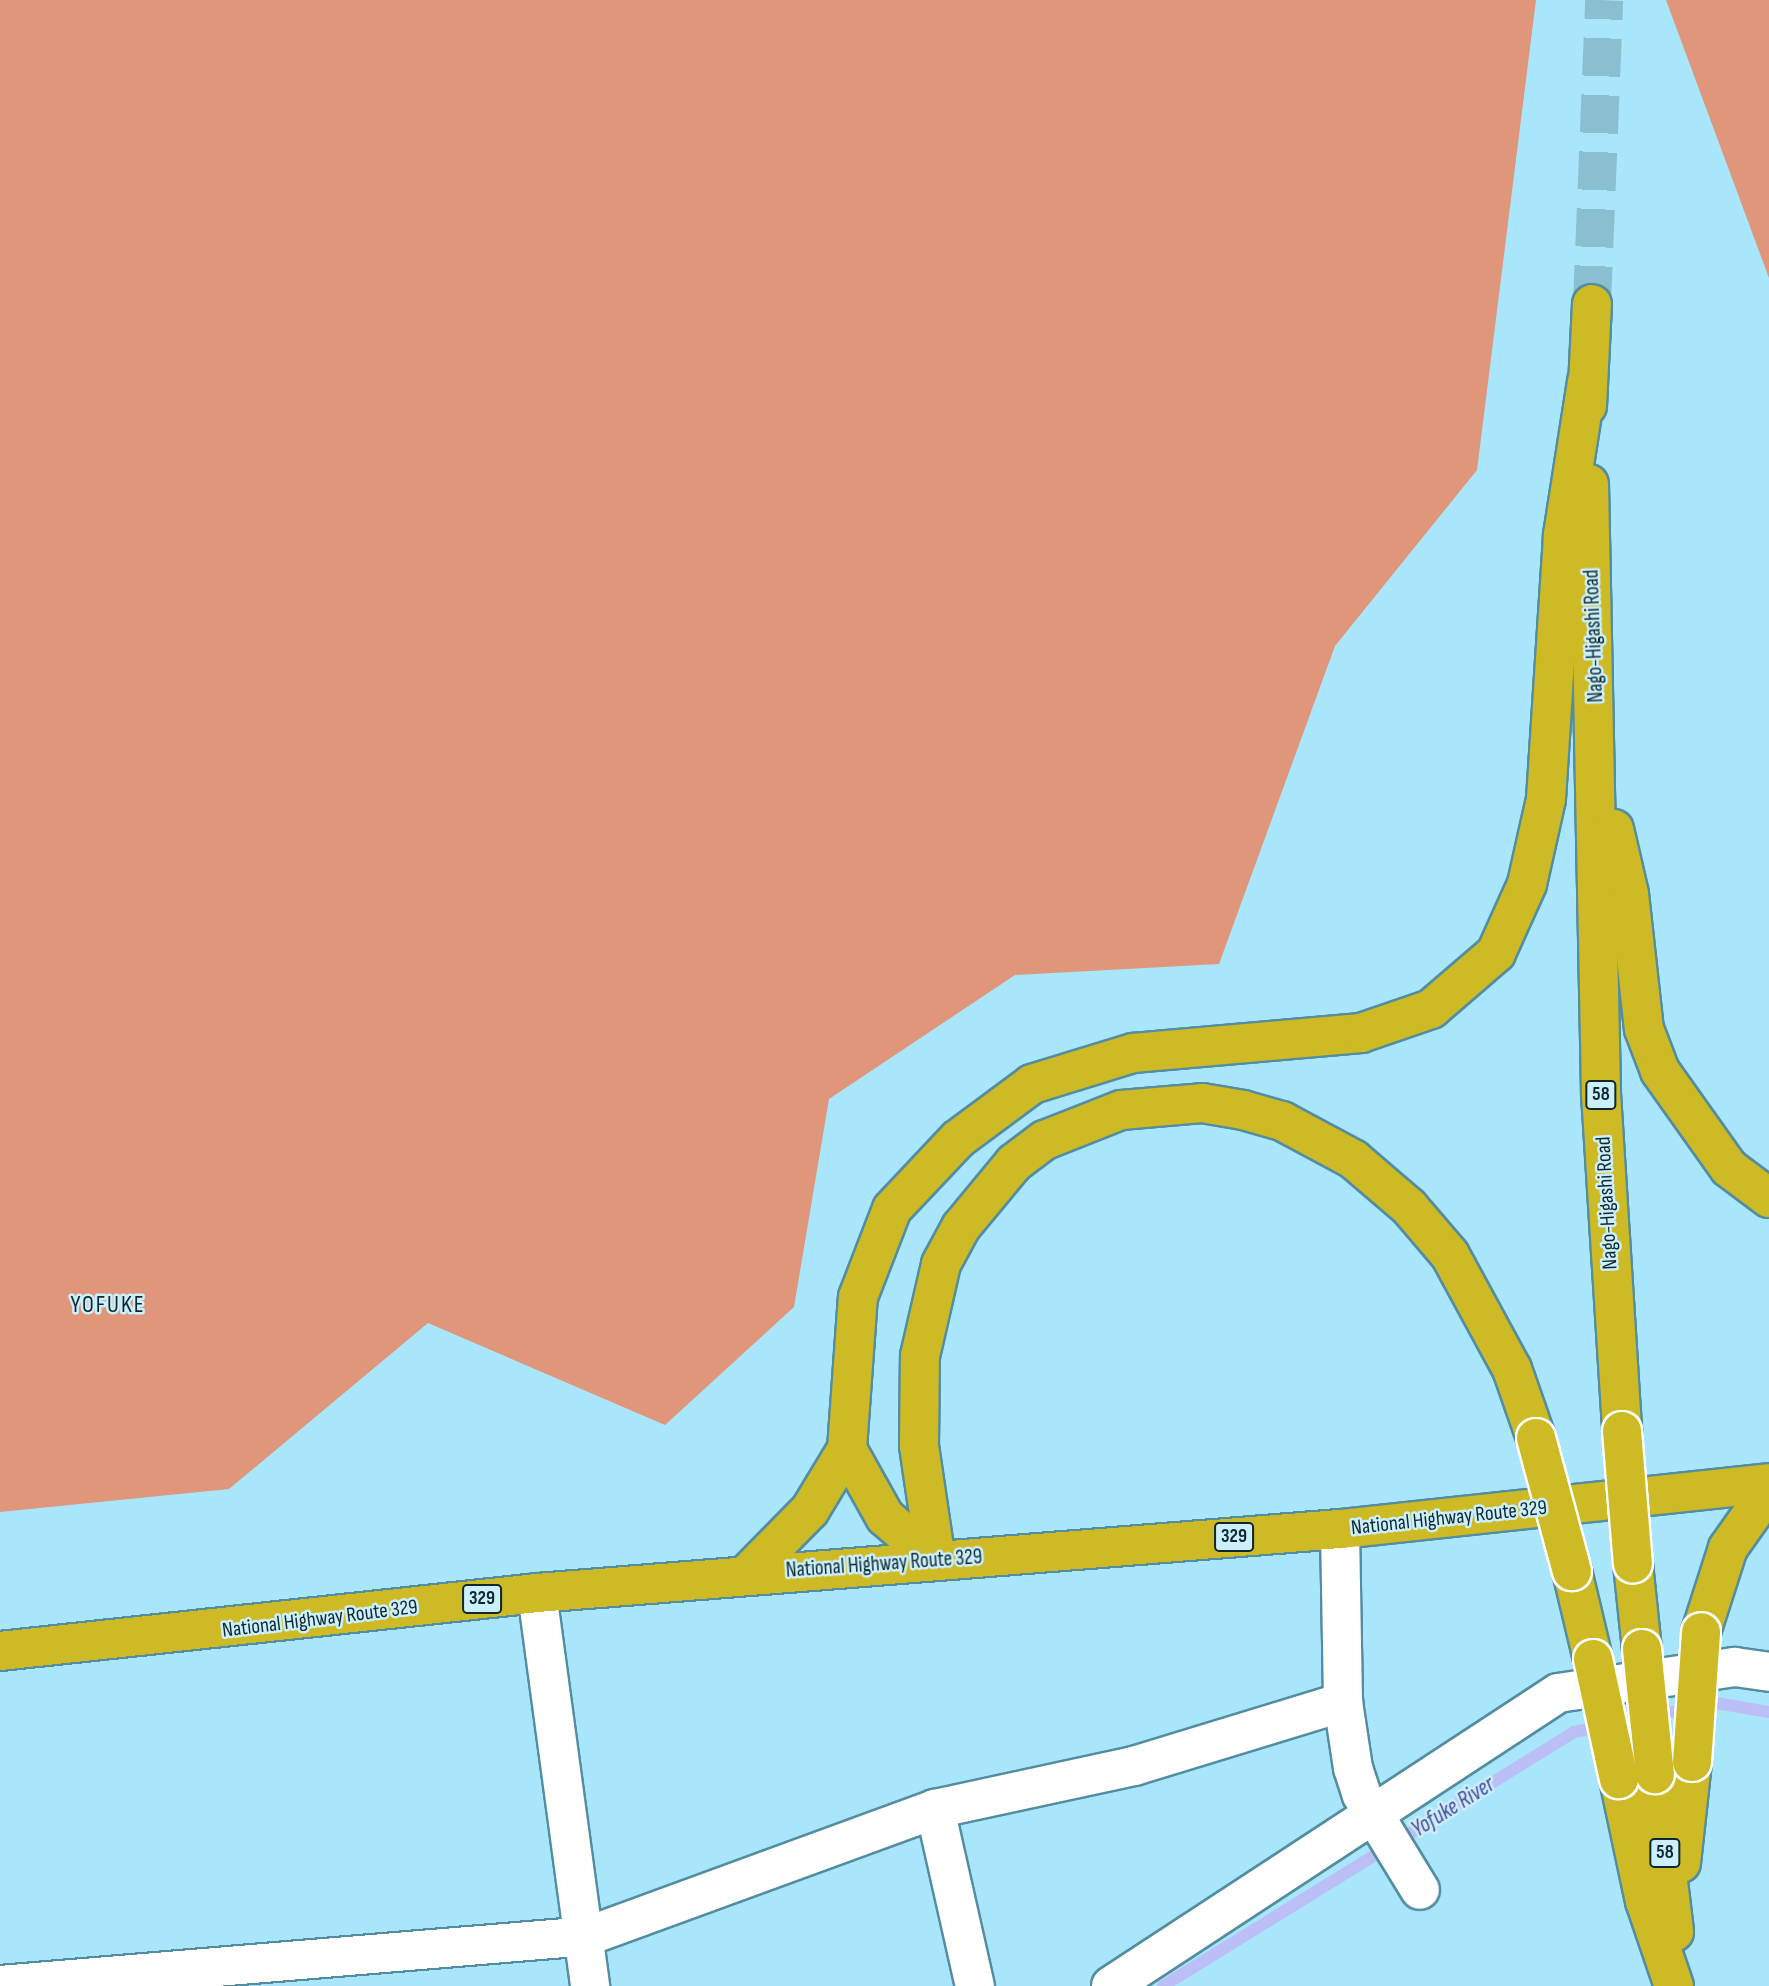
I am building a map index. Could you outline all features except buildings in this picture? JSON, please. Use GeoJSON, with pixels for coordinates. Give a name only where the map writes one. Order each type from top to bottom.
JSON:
{"type":"FeatureCollection","features":[{"type":"Feature","properties":{"kind":"highway","name":"Nago-Higashi Road"},"geometry":{"type":"LineString","coordinates":[[1592,304],[1587,382],[1598,759],[1601,1094],[1622,1431],[1642,1649],[1637,1777],[1674,1931]]}},
{"type":"Feature","properties":{"kind":"highway"},"geometry":{"type":"LineString","coordinates":[[746,1575],[810,1510],[847,1449],[851,1343],[870,1255],[892,1209],[993,1110],[1032,1084],[1120,1056],[1361,1033],[1432,1009],[1496,953],[1527,884],[1546,799],[1563,535],[1587,382]]}},
{"type":"Feature","properties":{"kind":"highway"},"geometry":{"type":"LineString","coordinates":[[1598,759],[1629,894],[1644,1029],[1660,1071],[1729,1168],[1769,1198]]}},
{"type":"Feature","properties":{"kind":"highway"},"geometry":{"type":"LineString","coordinates":[[936,1561],[919,1433],[920,1356],[941,1264],[961,1227],[1014,1163],[1045,1140],[1121,1110],[1202,1103],[1243,1110],[1282,1121],[1353,1159],[1409,1207],[1450,1255],[1513,1369],[1536,1438],[1593,1659],[1637,1777],[1645,1901],[1674,1986]]}},
{"type":"Feature","properties":{"kind":"highway"},"geometry":{"type":"LineString","coordinates":[[847,1449],[885,1517],[936,1561]]}},
{"type":"Feature","properties":{"kind":"highway","name":"National Highway Route 329"},"geometry":{"type":"LineString","coordinates":[[0,1651],[537,1594],[1340,1529],[1769,1483]]}},
{"type":"Feature","properties":{"kind":"highway"},"geometry":{"type":"LineString","coordinates":[[1674,1931],[1692,1762],[1701,1632],[1728,1548],[1769,1490]]}},
{"type":"Feature","properties":{"kind":"highway","name":"58"},"geometry":{"type":"LineString","coordinates":[[1674,1931],[1682,1986]]}},
{"type":"Feature","properties":{"kind":"street"},"geometry":{"type":"LineString","coordinates":[[1340,1529],[1343,1702],[1353,1768],[1375,1817],[1414,1881]]}},
{"type":"Feature","properties":{"kind":"street"},"geometry":{"type":"LineString","coordinates":[[537,1594],[588,1936],[590,1986]]}},
{"type":"Feature","properties":{"kind":"street"},"geometry":{"type":"LineString","coordinates":[[1111,1986],[1375,1817],[1558,1693],[1735,1667],[1769,1672]]}},
{"type":"Feature","properties":{"kind":"street"},"geometry":{"type":"LineString","coordinates":[[0,1985],[278,1974],[588,1936],[935,1809],[1134,1766],[1343,1702]]}},
{"type":"Feature","properties":{"kind":"street"},"geometry":{"type":"LineString","coordinates":[[935,1809],[975,1986]]}},
{"type":"Feature","properties":{"kind":"shaded area"},"geometry":{"type":"Polygon","coordinates":[[[0,0],[1536,0],[1477,470],[1335,646],[1219,964],[1015,975],[829,1099],[794,1307],[665,1425],[428,1323],[229,1489],[0,1512],[0,0]]]}},
{"type":"Feature","properties":{"kind":"shaded area"},"geometry":{"type":"Polygon","coordinates":[[[1666,0],[1769,0],[1769,278],[1666,0]]]}},
{"type":"Feature","properties":{"kind":"waterway","name":"Yofuke River"},"geometry":{"type":"LineString","coordinates":[[1163,1986],[1574,1732],[1716,1703],[1769,1712]]}},
{"type":"Feature","properties":{"kind":"tunnel"},"geometry":{"type":"LineString","coordinates":[[1592,304],[1604,0]]}},
{"type":"Feature","properties":{"kind":"district","name":"YOFUKE"},"geometry":{"type":"Point","coordinates":[108,1305]}}]}
